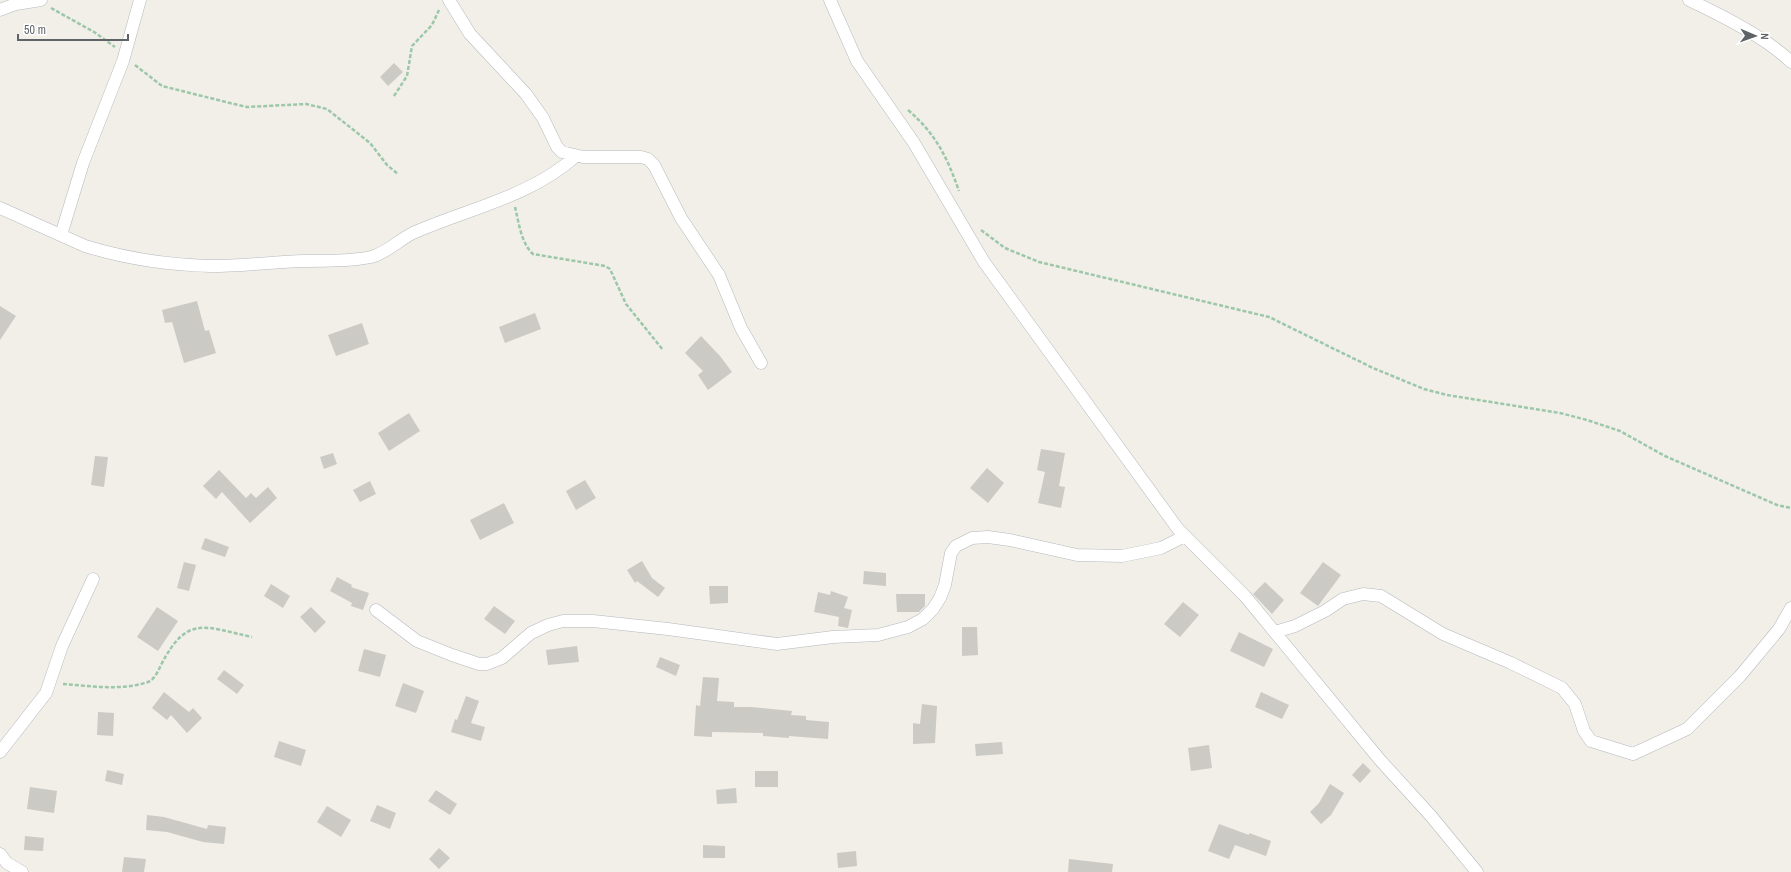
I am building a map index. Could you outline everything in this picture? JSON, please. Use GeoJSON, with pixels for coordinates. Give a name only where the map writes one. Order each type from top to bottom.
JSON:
{"type":"FeatureCollection","features":[{"type":"Feature","properties":{"kind":"street"},"geometry":{"type":"LineString","coordinates":[[0,10],[16,4],[40,0]]}},
{"type":"Feature","properties":{"kind":"street"},"geometry":{"type":"LineString","coordinates":[[60,235],[83,163],[125,54],[140,0]]}},
{"type":"Feature","properties":{"kind":"street"},"geometry":{"type":"LineString","coordinates":[[449,0],[470,34],[526,94],[543,118],[557,148],[566,154],[576,156],[641,157],[648,159],[654,165],[681,218],[719,275],[741,328],[761,363]]}},
{"type":"Feature","properties":{"kind":"street"},"geometry":{"type":"LineString","coordinates":[[830,0],[857,61],[921,153],[984,262],[1178,529],[1245,596],[1380,760],[1430,816],[1476,872]]}},
{"type":"Feature","properties":{"kind":"street"},"geometry":{"type":"LineString","coordinates":[[1688,0],[1740,26],[1777,50],[1791,62]]}},
{"type":"Feature","properties":{"kind":"street"},"geometry":{"type":"LineString","coordinates":[[0,208],[100,251],[184,265],[212,266],[307,260],[340,261],[373,257],[413,233],[475,211],[512,195],[557,170],[576,156]]}},
{"type":"Feature","properties":{"kind":"street"},"geometry":{"type":"LineString","coordinates":[[376,610],[417,640],[452,655],[479,664],[487,664],[502,658],[531,633],[548,625],[563,621],[593,621],[668,629],[766,644],[833,637],[878,635],[908,627],[923,619],[933,609],[940,598],[945,585],[951,552],[963,541],[988,537],[1010,540],[1077,555],[1122,556],[1161,548],[1185,536]]}},
{"type":"Feature","properties":{"kind":"street"},"geometry":{"type":"LineString","coordinates":[[0,752],[36,708],[46,693],[62,646],[93,579]]}},
{"type":"Feature","properties":{"kind":"street"},"geometry":{"type":"LineString","coordinates":[[1275,632],[1295,626],[1325,611],[1343,599],[1363,594],[1381,596],[1443,634],[1511,663],[1562,688],[1575,704],[1584,731],[1591,741],[1633,754],[1687,729],[1740,676],[1779,629],[1791,608]]}},
{"type":"Feature","properties":{"kind":"street"},"geometry":{"type":"LineString","coordinates":[[0,854],[7,863],[22,872]]}},
{"type":"Feature","properties":{"kind":"path"},"geometry":{"type":"LineString","coordinates":[[40,0],[94,32],[125,54],[155,82],[169,88],[247,107],[306,104],[327,109],[370,143],[387,165],[398,174]]}},
{"type":"Feature","properties":{"kind":"path"},"geometry":{"type":"LineString","coordinates":[[394,96],[407,76],[412,46],[432,24],[440,8]]}},
{"type":"Feature","properties":{"kind":"path"},"geometry":{"type":"LineString","coordinates":[[904,106],[933,135],[951,169],[960,195]]}},
{"type":"Feature","properties":{"kind":"path"},"geometry":{"type":"LineString","coordinates":[[512,195],[527,249],[533,254],[608,267],[613,272],[626,304],[663,350]]}},
{"type":"Feature","properties":{"kind":"path"},"geometry":{"type":"LineString","coordinates":[[978,226],[988,237],[1005,248],[1039,262],[1269,317],[1373,368],[1424,389],[1476,401],[1560,413],[1620,431],[1665,456],[1777,505],[1791,508]]}},
{"type":"Feature","properties":{"kind":"path"},"geometry":{"type":"LineString","coordinates":[[50,683],[119,687],[149,681],[155,676],[176,640],[188,631],[201,627],[252,637]]}},
{"type":"Feature","properties":{"kind":"building"},"geometry":{"type":"Polygon","coordinates":[[[394,63],[403,72],[388,86],[380,77],[394,63]]]}},
{"type":"Feature","properties":{"kind":"building"},"geometry":{"type":"Polygon","coordinates":[[[197,301],[205,331],[209,330],[216,353],[184,363],[172,322],[165,323],[162,310],[197,301]]]}},
{"type":"Feature","properties":{"kind":"building"},"geometry":{"type":"Polygon","coordinates":[[[0,306],[16,316],[0,340],[0,306]]]}},
{"type":"Feature","properties":{"kind":"building"},"geometry":{"type":"Polygon","coordinates":[[[535,313],[541,329],[505,343],[499,327],[535,313]]]}},
{"type":"Feature","properties":{"kind":"building"},"geometry":{"type":"Polygon","coordinates":[[[362,323],[369,344],[336,356],[328,335],[362,323]]]}},
{"type":"Feature","properties":{"kind":"building"},"geometry":{"type":"Polygon","coordinates":[[[701,336],[720,356],[732,372],[708,390],[698,375],[703,371],[685,353],[701,336]]]}},
{"type":"Feature","properties":{"kind":"building"},"geometry":{"type":"Polygon","coordinates":[[[409,413],[420,431],[389,451],[378,433],[409,413]]]}},
{"type":"Feature","properties":{"kind":"building"},"geometry":{"type":"Polygon","coordinates":[[[1041,449],[1065,453],[1059,486],[1065,487],[1061,508],[1038,503],[1045,472],[1037,470],[1041,449]]]}},
{"type":"Feature","properties":{"kind":"building"},"geometry":{"type":"Polygon","coordinates":[[[333,453],[337,464],[324,469],[320,457],[333,453]]]}},
{"type":"Feature","properties":{"kind":"building"},"geometry":{"type":"Polygon","coordinates":[[[95,456],[108,457],[104,487],[91,485],[95,456]]]}},
{"type":"Feature","properties":{"kind":"building"},"geometry":{"type":"Polygon","coordinates":[[[987,468],[1004,483],[988,503],[970,488],[987,468]]]}},
{"type":"Feature","properties":{"kind":"building"},"geometry":{"type":"Polygon","coordinates":[[[219,470],[246,498],[251,493],[256,498],[268,487],[277,498],[250,523],[222,492],[216,499],[203,486],[219,470]]]}},
{"type":"Feature","properties":{"kind":"building"},"geometry":{"type":"Polygon","coordinates":[[[585,480],[596,498],[576,510],[566,491],[585,480]]]}},
{"type":"Feature","properties":{"kind":"building"},"geometry":{"type":"Polygon","coordinates":[[[370,481],[376,494],[360,502],[353,490],[370,481]]]}},
{"type":"Feature","properties":{"kind":"building"},"geometry":{"type":"Polygon","coordinates":[[[504,503],[514,523],[480,540],[470,520],[504,503]]]}},
{"type":"Feature","properties":{"kind":"building"},"geometry":{"type":"Polygon","coordinates":[[[205,538],[229,547],[225,557],[201,549],[205,538]]]}},
{"type":"Feature","properties":{"kind":"building"},"geometry":{"type":"Polygon","coordinates":[[[642,561],[652,578],[665,588],[658,597],[637,581],[635,583],[627,570],[642,561]]]}},
{"type":"Feature","properties":{"kind":"building"},"geometry":{"type":"Polygon","coordinates":[[[184,562],[196,565],[189,591],[177,588],[184,562]]]}},
{"type":"Feature","properties":{"kind":"building"},"geometry":{"type":"Polygon","coordinates":[[[1323,562],[1341,575],[1318,606],[1300,593],[1323,562]]]}},
{"type":"Feature","properties":{"kind":"building"},"geometry":{"type":"Polygon","coordinates":[[[864,571],[886,573],[886,586],[863,584],[864,571]]]}},
{"type":"Feature","properties":{"kind":"building"},"geometry":{"type":"Polygon","coordinates":[[[337,577],[352,585],[351,587],[369,593],[363,610],[351,606],[352,603],[330,591],[337,577]]]}},
{"type":"Feature","properties":{"kind":"building"},"geometry":{"type":"Polygon","coordinates":[[[1265,582],[1284,600],[1272,614],[1253,594],[1265,582]]]}},
{"type":"Feature","properties":{"kind":"building"},"geometry":{"type":"Polygon","coordinates":[[[271,584],[290,596],[283,608],[264,596],[271,584]]]}},
{"type":"Feature","properties":{"kind":"building"},"geometry":{"type":"Polygon","coordinates":[[[709,586],[728,586],[728,603],[710,604],[709,586]]]}},
{"type":"Feature","properties":{"kind":"building"},"geometry":{"type":"Polygon","coordinates":[[[831,591],[848,597],[844,608],[852,610],[848,628],[838,626],[839,617],[814,612],[818,592],[830,595],[831,591]]]}},
{"type":"Feature","properties":{"kind":"building"},"geometry":{"type":"Polygon","coordinates":[[[896,594],[925,594],[925,606],[919,612],[897,612],[896,594]]]}},
{"type":"Feature","properties":{"kind":"building"},"geometry":{"type":"Polygon","coordinates":[[[1183,602],[1199,615],[1180,637],[1164,624],[1183,602]]]}},
{"type":"Feature","properties":{"kind":"building"},"geometry":{"type":"Polygon","coordinates":[[[494,606],[515,621],[505,634],[484,619],[494,606]]]}},
{"type":"Feature","properties":{"kind":"building"},"geometry":{"type":"Polygon","coordinates":[[[157,607],[178,621],[158,651],[137,637],[157,607]]]}},
{"type":"Feature","properties":{"kind":"building"},"geometry":{"type":"Polygon","coordinates":[[[311,607],[326,622],[315,633],[300,617],[311,607]]]}},
{"type":"Feature","properties":{"kind":"building"},"geometry":{"type":"Polygon","coordinates":[[[962,627],[977,627],[978,655],[962,656],[962,627]]]}},
{"type":"Feature","properties":{"kind":"building"},"geometry":{"type":"Polygon","coordinates":[[[1239,632],[1273,649],[1264,667],[1230,651],[1239,632]]]}},
{"type":"Feature","properties":{"kind":"building"},"geometry":{"type":"Polygon","coordinates":[[[577,646],[579,662],[548,665],[546,650],[577,646]]]}},
{"type":"Feature","properties":{"kind":"building"},"geometry":{"type":"Polygon","coordinates":[[[364,649],[386,655],[380,677],[358,671],[364,649]]]}},
{"type":"Feature","properties":{"kind":"building"},"geometry":{"type":"Polygon","coordinates":[[[660,657],[680,665],[676,676],[656,667],[660,657]]]}},
{"type":"Feature","properties":{"kind":"building"},"geometry":{"type":"Polygon","coordinates":[[[224,670],[244,685],[237,694],[217,679],[224,670]]]}},
{"type":"Feature","properties":{"kind":"building"},"geometry":{"type":"Polygon","coordinates":[[[703,677],[719,678],[717,701],[734,702],[734,707],[792,711],[791,715],[806,716],[806,720],[829,722],[828,739],[763,736],[763,733],[712,732],[712,737],[694,736],[696,705],[700,706],[703,677]]]}},
{"type":"Feature","properties":{"kind":"building"},"geometry":{"type":"Polygon","coordinates":[[[403,683],[424,691],[416,713],[395,706],[403,683]]]}},
{"type":"Feature","properties":{"kind":"building"},"geometry":{"type":"Polygon","coordinates":[[[164,692],[189,712],[193,708],[202,718],[187,733],[171,715],[167,720],[152,708],[164,692]]]}},
{"type":"Feature","properties":{"kind":"building"},"geometry":{"type":"Polygon","coordinates":[[[1261,692],[1289,705],[1282,719],[1255,707],[1261,692]]]}},
{"type":"Feature","properties":{"kind":"building"},"geometry":{"type":"Polygon","coordinates":[[[466,696],[479,701],[471,723],[485,727],[481,741],[451,732],[455,719],[457,720],[466,696]]]}},
{"type":"Feature","properties":{"kind":"building"},"geometry":{"type":"Polygon","coordinates":[[[922,704],[937,706],[935,743],[913,744],[913,723],[920,724],[922,704]]]}},
{"type":"Feature","properties":{"kind":"building"},"geometry":{"type":"Polygon","coordinates":[[[98,712],[114,713],[113,736],[97,735],[98,712]]]}},
{"type":"Feature","properties":{"kind":"building"},"geometry":{"type":"Polygon","coordinates":[[[279,741],[306,750],[301,766],[274,757],[279,741]]]}},
{"type":"Feature","properties":{"kind":"building"},"geometry":{"type":"Polygon","coordinates":[[[1002,742],[1003,754],[976,756],[975,744],[1002,742]]]}},
{"type":"Feature","properties":{"kind":"building"},"geometry":{"type":"Polygon","coordinates":[[[1209,745],[1212,768],[1191,771],[1188,748],[1209,745]]]}},
{"type":"Feature","properties":{"kind":"building"},"geometry":{"type":"Polygon","coordinates":[[[1363,763],[1371,771],[1360,783],[1352,775],[1363,763]]]}},
{"type":"Feature","properties":{"kind":"building"},"geometry":{"type":"Polygon","coordinates":[[[107,770],[124,774],[122,785],[105,781],[107,770]]]}},
{"type":"Feature","properties":{"kind":"building"},"geometry":{"type":"Polygon","coordinates":[[[755,771],[778,771],[778,787],[755,787],[755,771]]]}},
{"type":"Feature","properties":{"kind":"building"},"geometry":{"type":"Polygon","coordinates":[[[1330,784],[1344,793],[1331,815],[1321,824],[1310,812],[1319,803],[1330,784]]]}},
{"type":"Feature","properties":{"kind":"building"},"geometry":{"type":"Polygon","coordinates":[[[30,787],[57,791],[54,813],[27,809],[30,787]]]}},
{"type":"Feature","properties":{"kind":"building"},"geometry":{"type":"Polygon","coordinates":[[[736,788],[737,803],[717,804],[716,790],[736,788]]]}},
{"type":"Feature","properties":{"kind":"building"},"geometry":{"type":"Polygon","coordinates":[[[436,790],[457,804],[450,815],[428,801],[436,790]]]}},
{"type":"Feature","properties":{"kind":"building"},"geometry":{"type":"Polygon","coordinates":[[[377,805],[396,813],[390,829],[370,821],[377,805]]]}},
{"type":"Feature","properties":{"kind":"building"},"geometry":{"type":"Polygon","coordinates":[[[327,806],[351,820],[341,837],[317,822],[327,806]]]}},
{"type":"Feature","properties":{"kind":"building"},"geometry":{"type":"Polygon","coordinates":[[[147,815],[164,817],[207,829],[208,825],[226,827],[224,844],[203,842],[167,832],[146,830],[147,815]]]}},
{"type":"Feature","properties":{"kind":"building"},"geometry":{"type":"Polygon","coordinates":[[[1219,824],[1271,841],[1266,856],[1235,845],[1229,859],[1208,851],[1219,824]]]}},
{"type":"Feature","properties":{"kind":"building"},"geometry":{"type":"Polygon","coordinates":[[[25,836],[44,838],[43,851],[24,850],[25,836]]]}},
{"type":"Feature","properties":{"kind":"building"},"geometry":{"type":"Polygon","coordinates":[[[703,845],[725,846],[725,858],[703,858],[703,845]]]}},
{"type":"Feature","properties":{"kind":"building"},"geometry":{"type":"Polygon","coordinates":[[[439,848],[450,858],[439,869],[429,859],[439,848]]]}},
{"type":"Feature","properties":{"kind":"building"},"geometry":{"type":"Polygon","coordinates":[[[856,851],[857,866],[838,868],[837,853],[856,851]]]}},
{"type":"Feature","properties":{"kind":"building"},"geometry":{"type":"Polygon","coordinates":[[[124,857],[146,859],[144,872],[122,872],[124,857]]]}},
{"type":"Feature","properties":{"kind":"building"},"geometry":{"type":"Polygon","coordinates":[[[1069,859],[1113,864],[1112,872],[1068,872],[1069,859]]]}}]}
